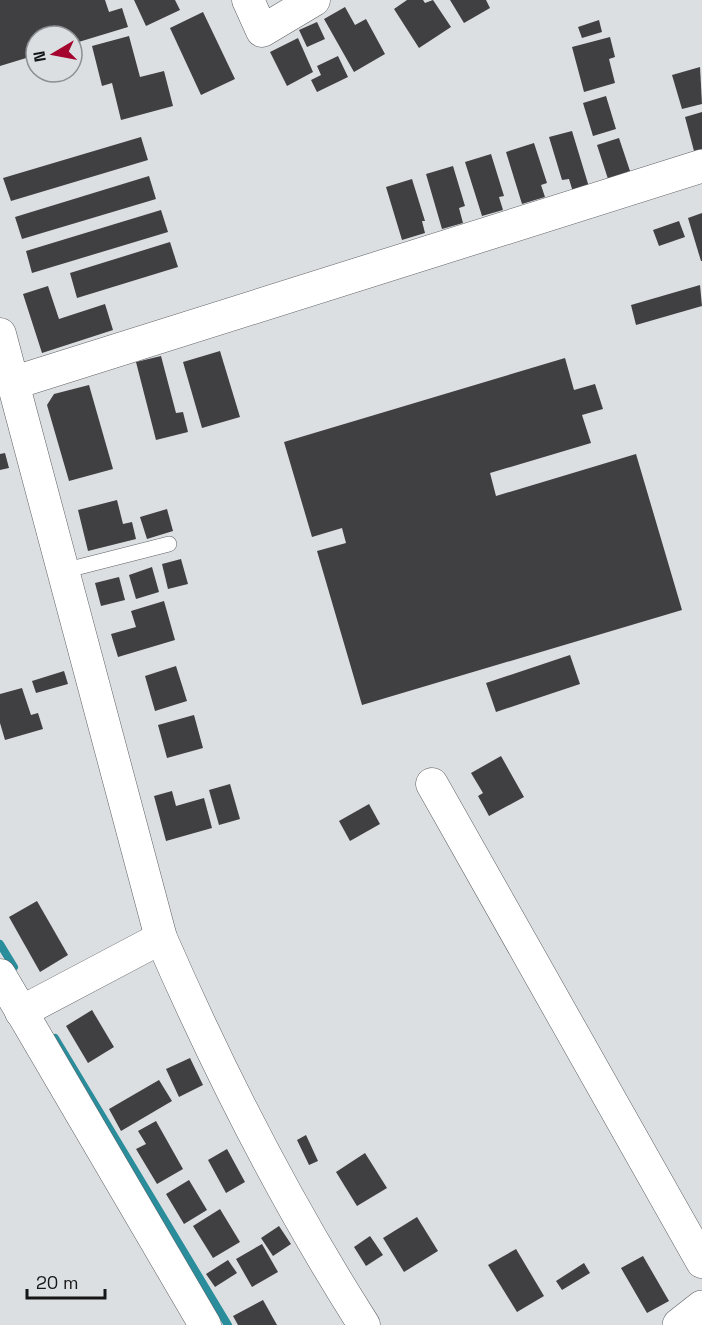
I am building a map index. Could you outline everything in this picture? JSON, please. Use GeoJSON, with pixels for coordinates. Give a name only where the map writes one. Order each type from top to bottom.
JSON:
{"type":"FeatureCollection","features":[{"type":"Feature","properties":{"kind":"street"},"geometry":{"type":"LineString","coordinates":[[248,0],[262,31],[314,0]]}},
{"type":"Feature","properties":{"kind":"street"},"geometry":{"type":"LineString","coordinates":[[13,383],[702,166]]}},
{"type":"Feature","properties":{"kind":"street"},"geometry":{"type":"LineString","coordinates":[[0,334],[161,938],[194,1012],[319,1255],[364,1325]]}},
{"type":"Feature","properties":{"kind":"street"},"geometry":{"type":"LineString","coordinates":[[432,784],[702,1262]]}},
{"type":"Feature","properties":{"kind":"street"},"geometry":{"type":"LineString","coordinates":[[21,1012],[161,938]]}},
{"type":"Feature","properties":{"kind":"street"},"geometry":{"type":"LineString","coordinates":[[0,975],[205,1325]]}},
{"type":"Feature","properties":{"kind":"street"},"geometry":{"type":"LineString","coordinates":[[680,1325],[702,1306]]}},
{"type":"Feature","properties":{"kind":"lane"},"geometry":{"type":"LineString","coordinates":[[63,570],[169,544]]}},
{"type":"Feature","properties":{"kind":"building"},"geometry":{"type":"Polygon","coordinates":[[[0,0],[105,0],[109,12],[122,8],[128,27],[84,40],[84,24],[24,24],[24,59],[0,66],[0,0]]]}},
{"type":"Feature","properties":{"kind":"building"},"geometry":{"type":"Polygon","coordinates":[[[134,0],[175,0],[180,10],[146,26],[134,0]]]}},
{"type":"Feature","properties":{"kind":"building"},"geometry":{"type":"Polygon","coordinates":[[[407,0],[423,0],[425,3],[433,0],[451,27],[419,48],[394,9],[407,0]]]}},
{"type":"Feature","properties":{"kind":"building"},"geometry":{"type":"Polygon","coordinates":[[[450,0],[486,0],[490,8],[464,23],[450,0]]]}},
{"type":"Feature","properties":{"kind":"building"},"geometry":{"type":"Polygon","coordinates":[[[345,7],[355,25],[366,19],[385,54],[354,72],[324,19],[345,7]]]}},
{"type":"Feature","properties":{"kind":"building"},"geometry":{"type":"Polygon","coordinates":[[[203,12],[235,79],[201,95],[170,28],[203,12]]]}},
{"type":"Feature","properties":{"kind":"building"},"geometry":{"type":"Polygon","coordinates":[[[599,20],[602,32],[582,38],[578,27],[599,20]]]}},
{"type":"Feature","properties":{"kind":"building"},"geometry":{"type":"Polygon","coordinates":[[[317,22],[325,39],[307,47],[299,30],[317,22]]]}},
{"type":"Feature","properties":{"kind":"building"},"geometry":{"type":"Polygon","coordinates":[[[129,36],[140,77],[164,71],[173,106],[121,120],[112,83],[102,86],[92,46],[129,36]]]}},
{"type":"Feature","properties":{"kind":"building"},"geometry":{"type":"Polygon","coordinates":[[[610,37],[615,57],[609,59],[615,83],[584,92],[572,47],[610,37]]]}},
{"type":"Feature","properties":{"kind":"building"},"geometry":{"type":"Polygon","coordinates":[[[298,38],[313,72],[287,86],[270,52],[298,38]]]}},
{"type":"Feature","properties":{"kind":"building"},"geometry":{"type":"Polygon","coordinates":[[[338,56],[348,77],[317,92],[311,80],[321,75],[317,66],[338,56]]]}},
{"type":"Feature","properties":{"kind":"building"},"geometry":{"type":"Polygon","coordinates":[[[700,67],[702,104],[682,109],[672,75],[700,67]]]}},
{"type":"Feature","properties":{"kind":"building"},"geometry":{"type":"Polygon","coordinates":[[[606,96],[616,129],[593,136],[583,103],[606,96]]]}},
{"type":"Feature","properties":{"kind":"building"},"geometry":{"type":"Polygon","coordinates":[[[702,112],[702,149],[694,151],[685,117],[702,112]]]}},
{"type":"Feature","properties":{"kind":"building"},"geometry":{"type":"Polygon","coordinates":[[[572,131],[589,187],[573,192],[569,179],[562,180],[549,137],[572,131]]]}},
{"type":"Feature","properties":{"kind":"building"},"geometry":{"type":"Polygon","coordinates":[[[141,137],[148,160],[11,201],[3,178],[141,137]]]}},
{"type":"Feature","properties":{"kind":"building"},"geometry":{"type":"Polygon","coordinates":[[[619,138],[630,171],[608,179],[597,145],[619,138]]]}},
{"type":"Feature","properties":{"kind":"building"},"geometry":{"type":"Polygon","coordinates":[[[534,143],[547,183],[541,185],[545,197],[522,204],[506,152],[534,143]]]}},
{"type":"Feature","properties":{"kind":"building"},"geometry":{"type":"Polygon","coordinates":[[[491,154],[504,196],[499,197],[503,210],[482,216],[465,162],[491,154]]]}},
{"type":"Feature","properties":{"kind":"building"},"geometry":{"type":"Polygon","coordinates":[[[453,166],[465,206],[459,208],[463,223],[442,229],[426,174],[453,166]]]}},
{"type":"Feature","properties":{"kind":"building"},"geometry":{"type":"Polygon","coordinates":[[[149,176],[156,199],[22,239],[15,217],[149,176]]]}},
{"type":"Feature","properties":{"kind":"building"},"geometry":{"type":"Polygon","coordinates":[[[412,179],[425,221],[422,221],[425,233],[402,240],[386,187],[412,179]]]}},
{"type":"Feature","properties":{"kind":"building"},"geometry":{"type":"Polygon","coordinates":[[[161,210],[168,232],[32,273],[26,251],[161,210]]]}},
{"type":"Feature","properties":{"kind":"building"},"geometry":{"type":"Polygon","coordinates":[[[702,213],[702,261],[701,261],[688,218],[702,213]]]}},
{"type":"Feature","properties":{"kind":"building"},"geometry":{"type":"Polygon","coordinates":[[[679,221],[685,237],[659,246],[653,230],[679,221]]]}},
{"type":"Feature","properties":{"kind":"building"},"geometry":{"type":"Polygon","coordinates":[[[170,242],[178,267],[77,298],[70,273],[170,242]]]}},
{"type":"Feature","properties":{"kind":"building"},"geometry":{"type":"Polygon","coordinates":[[[700,285],[702,306],[636,325],[631,305],[700,285]]]}},
{"type":"Feature","properties":{"kind":"building"},"geometry":{"type":"Polygon","coordinates":[[[48,286],[59,319],[105,304],[113,330],[42,353],[23,294],[48,286]]]}},
{"type":"Feature","properties":{"kind":"building"},"geometry":{"type":"Polygon","coordinates":[[[220,351],[240,417],[202,428],[183,362],[220,351]]]}},
{"type":"Feature","properties":{"kind":"building"},"geometry":{"type":"Polygon","coordinates":[[[161,356],[176,413],[183,412],[188,432],[156,440],[136,362],[161,356]]]}},
{"type":"Feature","properties":{"kind":"building"},"geometry":{"type":"Polygon","coordinates":[[[565,358],[574,390],[595,384],[603,409],[582,415],[591,443],[490,473],[496,496],[636,454],[682,610],[362,705],[317,551],[346,543],[342,528],[312,537],[284,442],[565,358]]]}},
{"type":"Feature","properties":{"kind":"building"},"geometry":{"type":"Polygon","coordinates":[[[89,385],[113,469],[69,481],[47,405],[54,394],[89,385]]]}},
{"type":"Feature","properties":{"kind":"building"},"geometry":{"type":"Polygon","coordinates":[[[5,453],[9,468],[0,470],[0,454],[5,453]]]}},
{"type":"Feature","properties":{"kind":"building"},"geometry":{"type":"Polygon","coordinates":[[[117,500],[123,524],[132,522],[136,539],[88,551],[78,510],[117,500]]]}},
{"type":"Feature","properties":{"kind":"building"},"geometry":{"type":"Polygon","coordinates":[[[167,509],[173,531],[147,539],[140,517],[167,509]]]}},
{"type":"Feature","properties":{"kind":"building"},"geometry":{"type":"Polygon","coordinates":[[[181,559],[188,584],[168,589],[162,564],[181,559]]]}},
{"type":"Feature","properties":{"kind":"building"},"geometry":{"type":"Polygon","coordinates":[[[152,567],[159,592],[136,599],[129,575],[152,567]]]}},
{"type":"Feature","properties":{"kind":"building"},"geometry":{"type":"Polygon","coordinates":[[[119,577],[125,600],[101,606],[95,583],[119,577]]]}},
{"type":"Feature","properties":{"kind":"building"},"geometry":{"type":"Polygon","coordinates":[[[164,601],[175,640],[118,657],[111,634],[136,627],[131,611],[164,601]]]}},
{"type":"Feature","properties":{"kind":"building"},"geometry":{"type":"Polygon","coordinates":[[[570,655],[580,684],[496,712],[486,683],[570,655]]]}},
{"type":"Feature","properties":{"kind":"building"},"geometry":{"type":"Polygon","coordinates":[[[176,666],[187,701],[155,711],[145,676],[176,666]]]}},
{"type":"Feature","properties":{"kind":"building"},"geometry":{"type":"Polygon","coordinates":[[[64,671],[68,684],[36,693],[32,681],[64,671]]]}},
{"type":"Feature","properties":{"kind":"building"},"geometry":{"type":"Polygon","coordinates":[[[22,688],[31,715],[38,713],[43,729],[5,740],[0,723],[0,694],[22,688]]]}},
{"type":"Feature","properties":{"kind":"building"},"geometry":{"type":"Polygon","coordinates":[[[194,715],[203,748],[167,758],[158,725],[194,715]]]}},
{"type":"Feature","properties":{"kind":"building"},"geometry":{"type":"Polygon","coordinates":[[[501,756],[524,797],[489,816],[478,796],[483,793],[471,773],[501,756]]]}},
{"type":"Feature","properties":{"kind":"building"},"geometry":{"type":"Polygon","coordinates":[[[230,784],[240,819],[219,825],[209,790],[230,784]]]}},
{"type":"Feature","properties":{"kind":"building"},"geometry":{"type":"Polygon","coordinates":[[[172,791],[176,806],[204,798],[212,828],[166,841],[154,796],[172,791]]]}},
{"type":"Feature","properties":{"kind":"building"},"geometry":{"type":"Polygon","coordinates":[[[369,804],[380,824],[350,841],[339,821],[369,804]]]}},
{"type":"Feature","properties":{"kind":"building"},"geometry":{"type":"Polygon","coordinates":[[[37,901],[68,955],[40,972],[9,917],[37,901]]]}},
{"type":"Feature","properties":{"kind":"building"},"geometry":{"type":"Polygon","coordinates":[[[92,1010],[114,1047],[88,1063],[66,1026],[92,1010]]]}},
{"type":"Feature","properties":{"kind":"building"},"geometry":{"type":"Polygon","coordinates":[[[190,1058],[203,1085],[179,1097],[166,1069],[190,1058]]]}},
{"type":"Feature","properties":{"kind":"building"},"geometry":{"type":"Polygon","coordinates":[[[159,1080],[172,1101],[121,1131],[109,1109],[159,1080]]]}},
{"type":"Feature","properties":{"kind":"building"},"geometry":{"type":"Polygon","coordinates":[[[156,1121],[183,1169],[157,1184],[136,1149],[146,1144],[138,1131],[156,1121]]]}},
{"type":"Feature","properties":{"kind":"building"},"geometry":{"type":"Polygon","coordinates":[[[306,1135],[318,1161],[309,1165],[297,1140],[306,1135]]]}},
{"type":"Feature","properties":{"kind":"building"},"geometry":{"type":"Polygon","coordinates":[[[227,1149],[245,1182],[226,1193],[208,1160],[227,1149]]]}},
{"type":"Feature","properties":{"kind":"building"},"geometry":{"type":"Polygon","coordinates":[[[365,1153],[387,1188],[357,1206],[336,1172],[365,1153]]]}},
{"type":"Feature","properties":{"kind":"building"},"geometry":{"type":"Polygon","coordinates":[[[189,1180],[207,1210],[184,1224],[166,1194],[189,1180]]]}},
{"type":"Feature","properties":{"kind":"building"},"geometry":{"type":"Polygon","coordinates":[[[220,1209],[240,1242],[213,1258],[193,1226],[220,1209]]]}},
{"type":"Feature","properties":{"kind":"building"},"geometry":{"type":"Polygon","coordinates":[[[417,1217],[438,1251],[404,1272],[383,1238],[417,1217]]]}},
{"type":"Feature","properties":{"kind":"building"},"geometry":{"type":"Polygon","coordinates":[[[279,1226],[291,1244],[273,1256],[261,1238],[279,1226]]]}},
{"type":"Feature","properties":{"kind":"building"},"geometry":{"type":"Polygon","coordinates":[[[370,1236],[383,1255],[366,1266],[354,1247],[370,1236]]]}},
{"type":"Feature","properties":{"kind":"building"},"geometry":{"type":"Polygon","coordinates":[[[262,1244],[278,1272],[252,1287],[236,1259],[262,1244]]]}},
{"type":"Feature","properties":{"kind":"building"},"geometry":{"type":"Polygon","coordinates":[[[516,1249],[544,1296],[517,1312],[488,1265],[516,1249]]]}},
{"type":"Feature","properties":{"kind":"building"},"geometry":{"type":"Polygon","coordinates":[[[643,1256],[669,1301],[647,1313],[621,1268],[643,1256]]]}},
{"type":"Feature","properties":{"kind":"building"},"geometry":{"type":"Polygon","coordinates":[[[228,1260],[237,1273],[215,1287],[206,1274],[228,1260]]]}},
{"type":"Feature","properties":{"kind":"building"},"geometry":{"type":"Polygon","coordinates":[[[584,1263],[590,1273],[562,1290],[556,1281],[584,1263]]]}},
{"type":"Feature","properties":{"kind":"building"},"geometry":{"type":"Polygon","coordinates":[[[263,1300],[277,1325],[238,1325],[233,1316],[263,1300]]]}},
{"type":"Feature","properties":{"kind":"waterway"},"geometry":{"type":"LineString","coordinates":[[0,944],[14,967]]}},
{"type":"Feature","properties":{"kind":"waterway"},"geometry":{"type":"LineString","coordinates":[[55,1038],[228,1325]]}}]}
